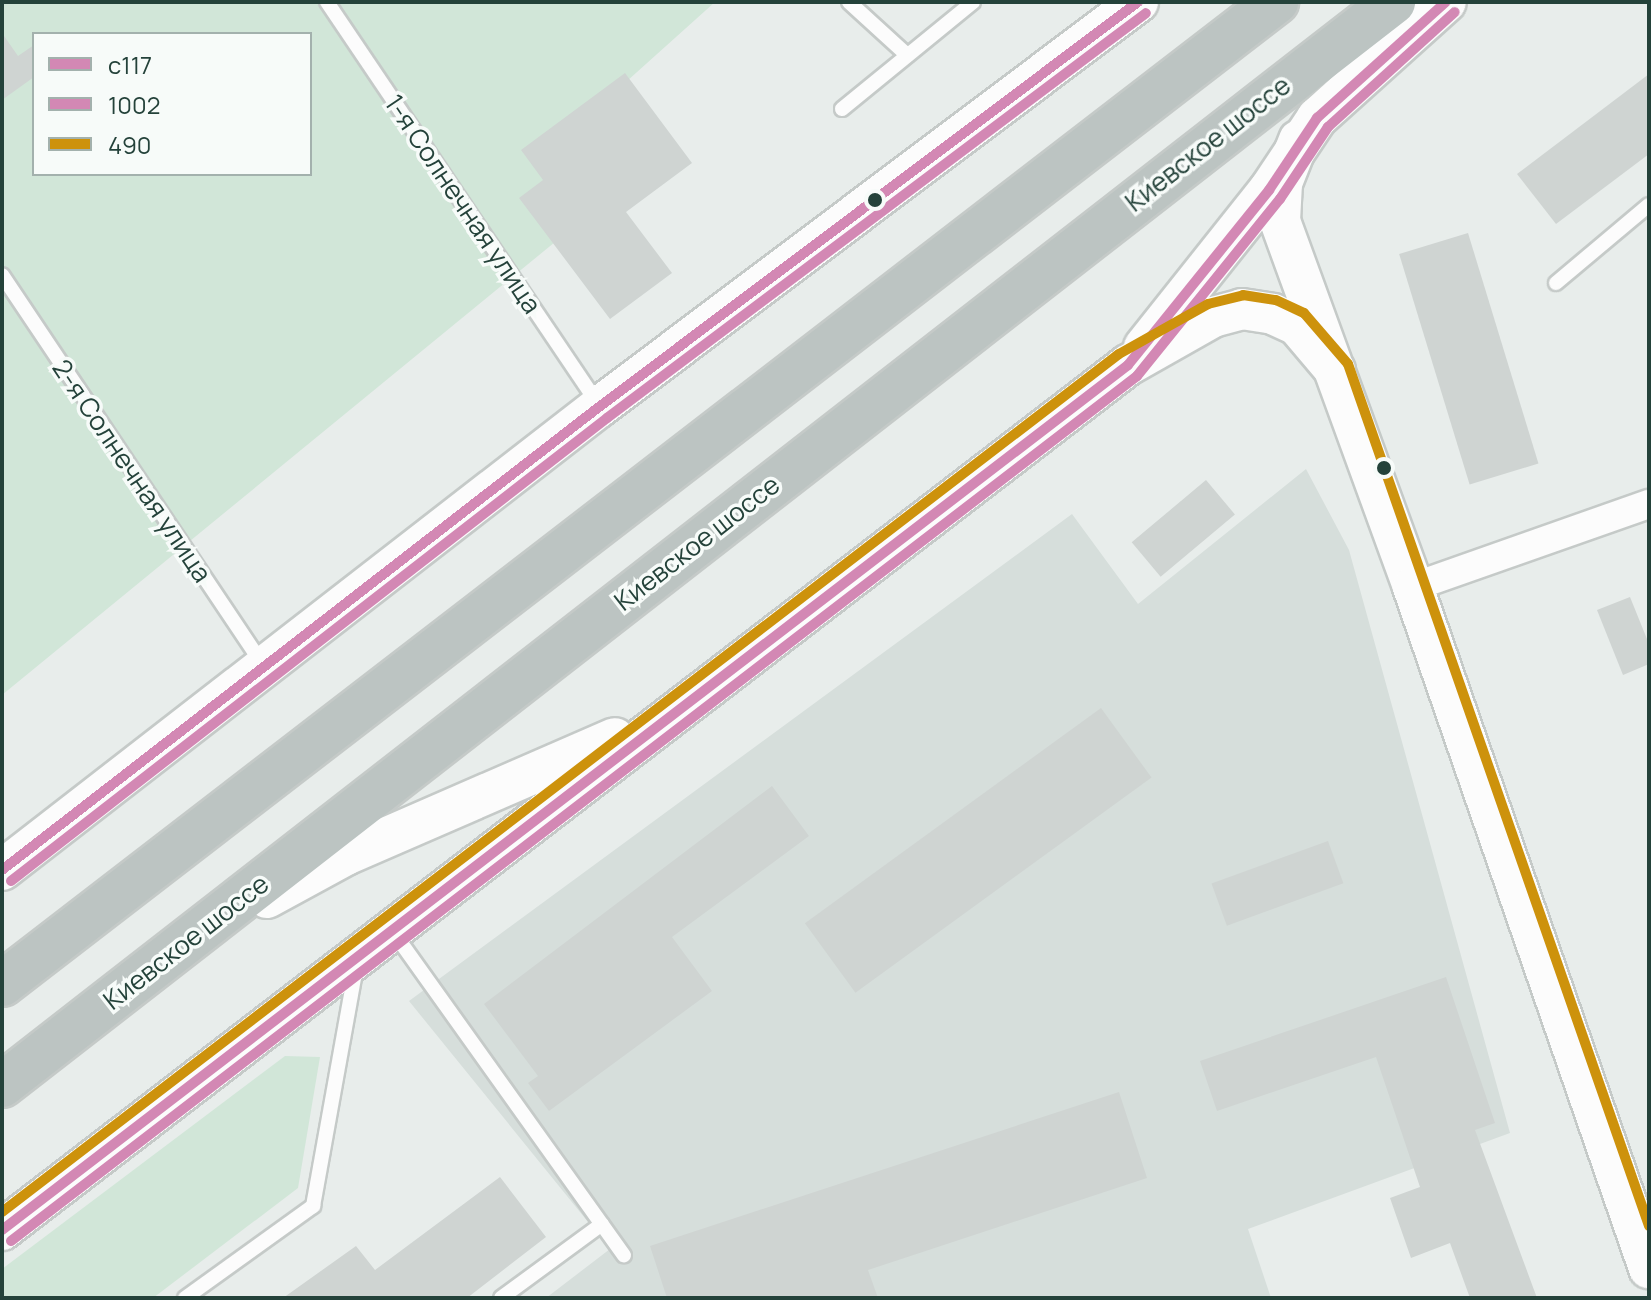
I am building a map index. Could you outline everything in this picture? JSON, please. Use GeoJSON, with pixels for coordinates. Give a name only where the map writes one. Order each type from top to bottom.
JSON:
{"type":"FeatureCollection","features":[{"type":"Feature","properties":{"kind":"highway"},"geometry":{"type":"LineString","coordinates":[[2,984],[1276,2]]}},
{"type":"Feature","properties":{"kind":"highway","name":"Киевское шоссе"},"geometry":{"type":"LineString","coordinates":[[2,1085],[1393,2]]}},
{"type":"Feature","properties":{"kind":"main road"},"geometry":{"type":"LineString","coordinates":[[2,870],[599,407],[1138,2]]}},
{"type":"Feature","properties":{"kind":"main road"},"geometry":{"type":"LineString","coordinates":[[1128,365],[1269,190],[1299,140],[1340,95],[1446,2]]}},
{"type":"Feature","properties":{"kind":"main road"},"geometry":{"type":"LineString","coordinates":[[1299,140],[1282,183],[1280,221],[1413,587],[1649,1268]]}},
{"type":"Feature","properties":{"kind":"main road"},"geometry":{"type":"LineString","coordinates":[[2,1230],[378,938],[752,657],[1128,365],[1213,317],[1242,309],[1273,314],[1297,325],[1335,370]]}},
{"type":"Feature","properties":{"kind":"main road"},"geometry":{"type":"LineString","coordinates":[[173,953],[346,855],[596,749],[752,657]]}},
{"type":"Feature","properties":{"kind":"street"},"geometry":{"type":"LineString","coordinates":[[1413,587],[1649,504]]}},
{"type":"Feature","properties":{"kind":"lane","name":"1-я Солнечная улица"},"geometry":{"type":"LineString","coordinates":[[327,2],[599,407]]}},
{"type":"Feature","properties":{"kind":"lane"},"geometry":{"type":"LineString","coordinates":[[849,2],[907,55]]}},
{"type":"Feature","properties":{"kind":"lane"},"geometry":{"type":"LineString","coordinates":[[842,109],[973,2]]}},
{"type":"Feature","properties":{"kind":"lane"},"geometry":{"type":"LineString","coordinates":[[1556,283],[1649,205]]}},
{"type":"Feature","properties":{"kind":"lane","name":"2-я Солнечная улица"},"geometry":{"type":"LineString","coordinates":[[2,275],[264,667]]}},
{"type":"Feature","properties":{"kind":"lane"},"geometry":{"type":"LineString","coordinates":[[185,1298],[313,1206],[357,966],[378,938],[624,1255]]}},
{"type":"Feature","properties":{"kind":"lane"},"geometry":{"type":"LineString","coordinates":[[501,1298],[602,1224]]}},
{"type":"Feature","properties":{"kind":"shaded area"},"geometry":{"type":"Polygon","coordinates":[[[1306,469],[1349,550],[1510,1133],[1248,1229],[1271,1298],[546,1298],[610,1249],[409,1001],[1072,514],[1138,604],[1306,469]]]}},
{"type":"Feature","properties":{"kind":"green space"},"geometry":{"type":"Polygon","coordinates":[[[2,2],[715,2],[617,90],[566,233],[2,695],[2,2]]]}},
{"type":"Feature","properties":{"kind":"green space"},"geometry":{"type":"Polygon","coordinates":[[[285,1056],[320,1057],[298,1188],[153,1298],[2,1298],[2,1269],[285,1056]]]}},
{"type":"Feature","properties":{"kind":"building"},"geometry":{"type":"Polygon","coordinates":[[[2,33],[18,56],[32,46],[32,78],[2,100],[2,33]]]}},
{"type":"Feature","properties":{"kind":"building"},"geometry":{"type":"Polygon","coordinates":[[[625,73],[692,163],[626,212],[672,273],[610,319],[519,198],[543,180],[521,150],[625,73]]]}},
{"type":"Feature","properties":{"kind":"building"},"geometry":{"type":"Polygon","coordinates":[[[1649,74],[1649,154],[1556,224],[1517,174],[1649,74]]]}},
{"type":"Feature","properties":{"kind":"building"},"geometry":{"type":"Polygon","coordinates":[[[1468,233],[1538,463],[1470,485],[1399,254],[1468,233]]]}},
{"type":"Feature","properties":{"kind":"building"},"geometry":{"type":"Polygon","coordinates":[[[1206,480],[1235,514],[1161,577],[1132,542],[1206,480]]]}},
{"type":"Feature","properties":{"kind":"building"},"geometry":{"type":"Polygon","coordinates":[[[1630,597],[1649,644],[1649,664],[1623,675],[1597,610],[1630,597]]]}},
{"type":"Feature","properties":{"kind":"building"},"geometry":{"type":"Polygon","coordinates":[[[1101,708],[1152,778],[855,993],[805,923],[1101,708]]]}},
{"type":"Feature","properties":{"kind":"building"},"geometry":{"type":"Polygon","coordinates":[[[772,786],[809,836],[672,937],[712,991],[549,1111],[528,1083],[538,1076],[484,1004],[772,786]]]}},
{"type":"Feature","properties":{"kind":"building"},"geometry":{"type":"Polygon","coordinates":[[[1328,841],[1343,883],[1227,926],[1211,883],[1328,841]]]}},
{"type":"Feature","properties":{"kind":"building"},"geometry":{"type":"Polygon","coordinates":[[[1446,977],[1495,1123],[1475,1130],[1537,1298],[1470,1298],[1450,1243],[1411,1258],[1390,1198],[1420,1187],[1376,1057],[1217,1111],[1200,1061],[1446,977]]]}},
{"type":"Feature","properties":{"kind":"building"},"geometry":{"type":"Polygon","coordinates":[[[1119,1092],[1147,1178],[868,1270],[878,1298],[667,1298],[650,1246],[1119,1092]]]}},
{"type":"Feature","properties":{"kind":"building"},"geometry":{"type":"Polygon","coordinates":[[[500,1177],[546,1237],[467,1298],[283,1298],[356,1246],[375,1270],[500,1177]]]}},
{"type":"Feature","properties":{"kind":"transit line","name":"с117"},"geometry":{"type":"LineString","coordinates":[[2,870],[599,407],[1138,2]]}},
{"type":"Feature","properties":{"kind":"transit line","name":"с117"},"geometry":{"type":"LineString","coordinates":[[2,1230],[1128,365],[1269,190],[1317,118],[1446,2]]}},
{"type":"Feature","properties":{"kind":"transit line","name":"1002"},"geometry":{"type":"LineString","coordinates":[[11,1241],[1137,376],[1280,199],[1328,127],[1455,12]]}},
{"type":"Feature","properties":{"kind":"transit line","name":"1002"},"geometry":{"type":"LineString","coordinates":[[11,881],[607,418],[1146,13]]}},
{"type":"Feature","properties":{"kind":"transit line","name":"490"},"geometry":{"type":"LineString","coordinates":[[2,1212],[1119,354],[1208,304],[1243,295],[1276,300],[1304,313],[1348,364],[1649,1226]]}}]}
